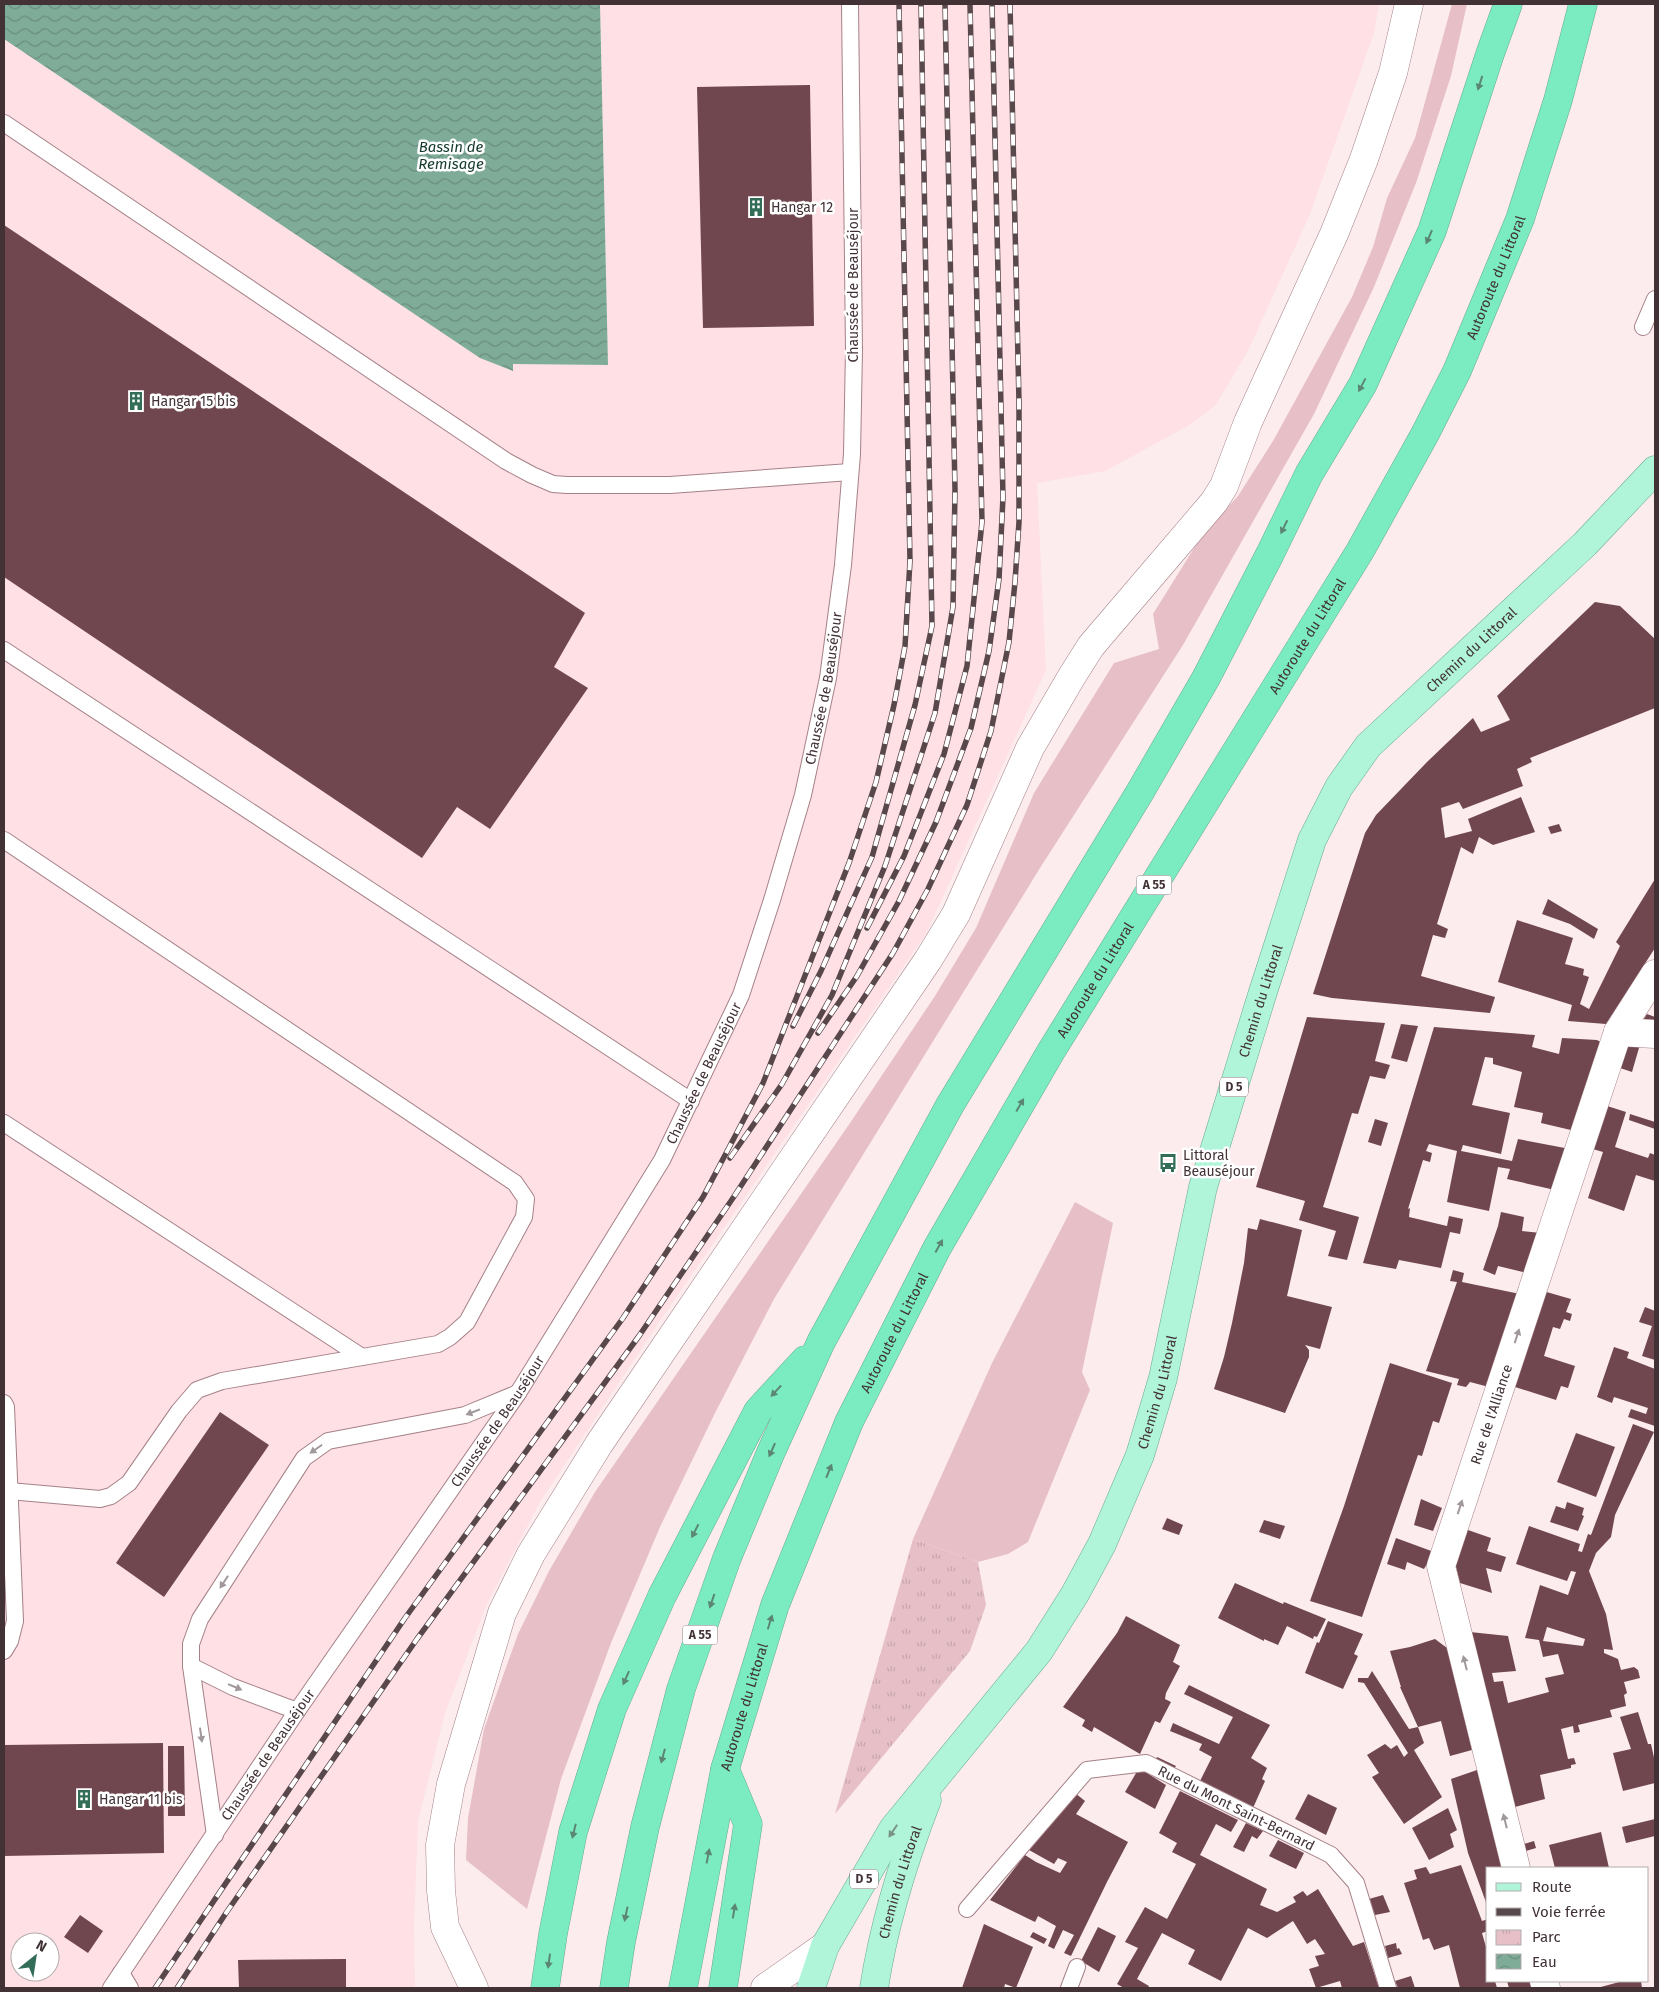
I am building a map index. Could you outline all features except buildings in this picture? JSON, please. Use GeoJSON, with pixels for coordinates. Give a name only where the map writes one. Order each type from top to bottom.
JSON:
{"type":"FeatureCollection","features":[{"type":"Feature","properties":{"kind":"highway"},"geometry":{"type":"LineString","coordinates":[[1490,54],[1496,4]]}},
{"type":"Feature","properties":{"kind":"highway","name":"A 55"},"geometry":{"type":"LineString","coordinates":[[614,1988],[621,1942],[644,1827],[681,1690],[727,1558],[771,1452],[821,1342],[950,1105],[1140,792],[1206,678],[1309,474],[1363,384],[1432,231],[1508,4]]}},
{"type":"Feature","properties":{"kind":"highway","name":"Autoroute du Littoral"},"geometry":{"type":"LineString","coordinates":[[683,1988],[725,1769],[775,1605],[845,1431],[937,1248],[1050,1053],[1360,551],[1457,371],[1520,219],[1540,161],[1583,4]]}},
{"type":"Feature","properties":{"kind":"highway"},"geometry":{"type":"LineString","coordinates":[[545,1988],[553,1934],[573,1832],[612,1709],[662,1596],[758,1411],[821,1342]]}},
{"type":"Feature","properties":{"kind":"highway"},"geometry":{"type":"LineString","coordinates":[[723,1988],[748,1824],[725,1769]]}},
{"type":"Feature","properties":{"kind":"main road","name":"Chemin du Littoral"},"geometry":{"type":"LineString","coordinates":[[811,1988],[825,1946],[893,1829],[1039,1651],[1075,1594],[1102,1544],[1140,1455],[1163,1378],[1203,1187],[1262,995],[1312,840],[1339,787],[1368,746],[1585,544],[1655,470]]}},
{"type":"Feature","properties":{"kind":"main road","name":"Chemin du Littoral"},"geometry":{"type":"LineString","coordinates":[[874,1988],[880,1953],[905,1855],[935,1780]]}},
{"type":"Feature","properties":{"kind":"street"},"geometry":{"type":"LineString","coordinates":[[474,1988],[445,1927],[441,1891],[440,1845],[451,1784],[502,1613],[531,1554],[599,1444],[928,960],[956,914],[1030,748],[1091,646],[1214,502],[1224,486],[1248,422],[1334,234],[1364,159],[1393,73],[1409,4]]}},
{"type":"Feature","properties":{"kind":"street","name":"Rue de l'Alliance"},"geometry":{"type":"LineString","coordinates":[[1516,1867],[1441,1566],[1618,1032],[1655,974]]}},
{"type":"Feature","properties":{"kind":"street"},"geometry":{"type":"LineString","coordinates":[[1618,1032],[1655,1034]]}},
{"type":"Feature","properties":{"kind":"street"},"geometry":{"type":"LineString","coordinates":[[765,1988],[825,1946]]}},
{"type":"Feature","properties":{"kind":"lane","name":"Chaussée de Beauséjour"},"geometry":{"type":"LineString","coordinates":[[110,1988],[297,1711],[518,1393],[662,1160],[741,995],[803,795],[828,678],[844,565],[850,472],[854,350],[850,4]]}},
{"type":"Feature","properties":{"kind":"lane"},"geometry":{"type":"LineString","coordinates":[[4,123],[506,461],[553,484],[670,485],[850,472]]}},
{"type":"Feature","properties":{"kind":"lane"},"geometry":{"type":"LineString","coordinates":[[1644,327],[1655,299]]}},
{"type":"Feature","properties":{"kind":"lane"},"geometry":{"type":"LineString","coordinates":[[4,650],[691,1101]]}},
{"type":"Feature","properties":{"kind":"lane"},"geometry":{"type":"LineString","coordinates":[[4,840],[515,1183],[526,1199],[524,1217],[468,1322],[450,1338],[438,1344],[222,1381],[197,1390],[179,1411],[129,1483],[111,1496],[100,1499],[10,1492]]}},
{"type":"Feature","properties":{"kind":"lane"},"geometry":{"type":"LineString","coordinates":[[4,1123],[362,1357]]}},
{"type":"Feature","properties":{"kind":"lane"},"geometry":{"type":"LineString","coordinates":[[215,1835],[191,1666],[192,1644],[200,1619],[304,1458],[328,1441],[465,1415],[518,1393]]}},
{"type":"Feature","properties":{"kind":"lane"},"geometry":{"type":"LineString","coordinates":[[4,1403],[6,1407],[15,1621],[10,1641],[4,1652]]}},
{"type":"Feature","properties":{"kind":"lane"},"geometry":{"type":"LineString","coordinates":[[191,1666],[233,1687],[297,1711]]}},
{"type":"Feature","properties":{"kind":"lane","name":"Rue du Mont Saint-Bernard"},"geometry":{"type":"LineString","coordinates":[[967,1909],[1087,1770],[1146,1763],[1331,1855],[1356,1883],[1388,1988]]}},
{"type":"Feature","properties":{"kind":"lane"},"geometry":{"type":"LineString","coordinates":[[1069,1988],[1077,1967]]}},
{"type":"Feature","properties":{"kind":"lane"},"geometry":{"type":"LineString","coordinates":[[121,1974],[130,1988]]}},
{"type":"Feature","properties":{"kind":"shaded area"},"geometry":{"type":"Polygon","coordinates":[[[600,4],[1379,4],[1374,33],[1310,214],[1248,351],[1215,406],[1188,426],[1105,471],[1037,483],[1046,670],[927,932],[662,1318],[540,1502],[487,1604],[445,1713],[418,1821],[414,1928],[415,1988],[4,1988],[4,39],[480,358],[512,371],[513,364],[608,365],[600,4]]]}},
{"type":"Feature","properties":{"kind":"green space"},"geometry":{"type":"Polygon","coordinates":[[[1452,4],[1467,4],[1451,76],[1416,183],[1374,287],[1314,414],[1183,645],[1040,868],[774,1299],[715,1413],[660,1527],[611,1643],[561,1779],[527,1909],[466,1860],[468,1818],[484,1729],[518,1634],[549,1571],[595,1492],[850,1123],[935,996],[976,928],[1034,793],[1114,663],[1159,649],[1153,614],[1204,532],[1238,496],[1273,441],[1352,297],[1373,247],[1387,198],[1415,138],[1452,4]]]}},
{"type":"Feature","properties":{"kind":"green space"},"geometry":{"type":"Polygon","coordinates":[[[1075,1202],[1113,1223],[1082,1372],[1090,1390],[1028,1542],[1008,1554],[978,1562],[913,1539],[992,1363],[1075,1202]]]}},
{"type":"Feature","properties":{"kind":"green space"},"geometry":{"type":"Polygon","coordinates":[[[913,1539],[978,1562],[986,1605],[970,1651],[835,1814],[913,1539]]]}},
{"type":"Feature","properties":{"kind":"water","name":"Bassin de Remisage"},"geometry":{"type":"Polygon","coordinates":[[[4,4],[600,4],[608,365],[513,364],[513,371],[480,358],[4,39],[4,4]]]}},
{"type":"Feature","properties":{"kind":"railway"},"geometry":{"type":"LineString","coordinates":[[155,1988],[405,1618],[623,1318],[703,1197],[763,1083],[849,863],[876,782],[894,705],[905,646],[910,561],[899,4]]}},
{"type":"Feature","properties":{"kind":"railway"},"geometry":{"type":"LineString","coordinates":[[793,1026],[821,971],[872,857],[915,705],[932,626],[921,4]]}},
{"type":"Feature","properties":{"kind":"railway"},"geometry":{"type":"LineString","coordinates":[[730,1158],[782,1084],[832,995],[885,866],[935,713],[953,607],[955,490],[945,4]]}},
{"type":"Feature","properties":{"kind":"railway"},"geometry":{"type":"LineString","coordinates":[[867,928],[904,856],[944,754],[967,666],[982,522],[970,4]]}},
{"type":"Feature","properties":{"kind":"railway"},"geometry":{"type":"LineString","coordinates":[[818,1033],[857,976],[899,901],[936,822],[971,728],[989,651],[999,579],[1003,497],[992,4]]}},
{"type":"Feature","properties":{"kind":"railway"},"geometry":{"type":"LineString","coordinates":[[177,1988],[226,1913],[417,1639],[639,1336],[735,1195],[893,953],[928,889],[967,805],[991,731],[1009,642],[1019,522],[1019,402],[1010,4]]}},
{"type":"Feature","properties":{"kind":"place","name":"Hangar 12"},"geometry":{"type":"Point","coordinates":[756,207]}},
{"type":"Feature","properties":{"kind":"place","name":"Hangar 15 bis"},"geometry":{"type":"Point","coordinates":[136,401]}},
{"type":"Feature","properties":{"kind":"place","name":"Littoral Beauséjour"},"geometry":{"type":"Point","coordinates":[1168,1163]}},
{"type":"Feature","properties":{"kind":"place","name":"Hangar 11 bis"},"geometry":{"type":"Point","coordinates":[84,1799]}}]}
